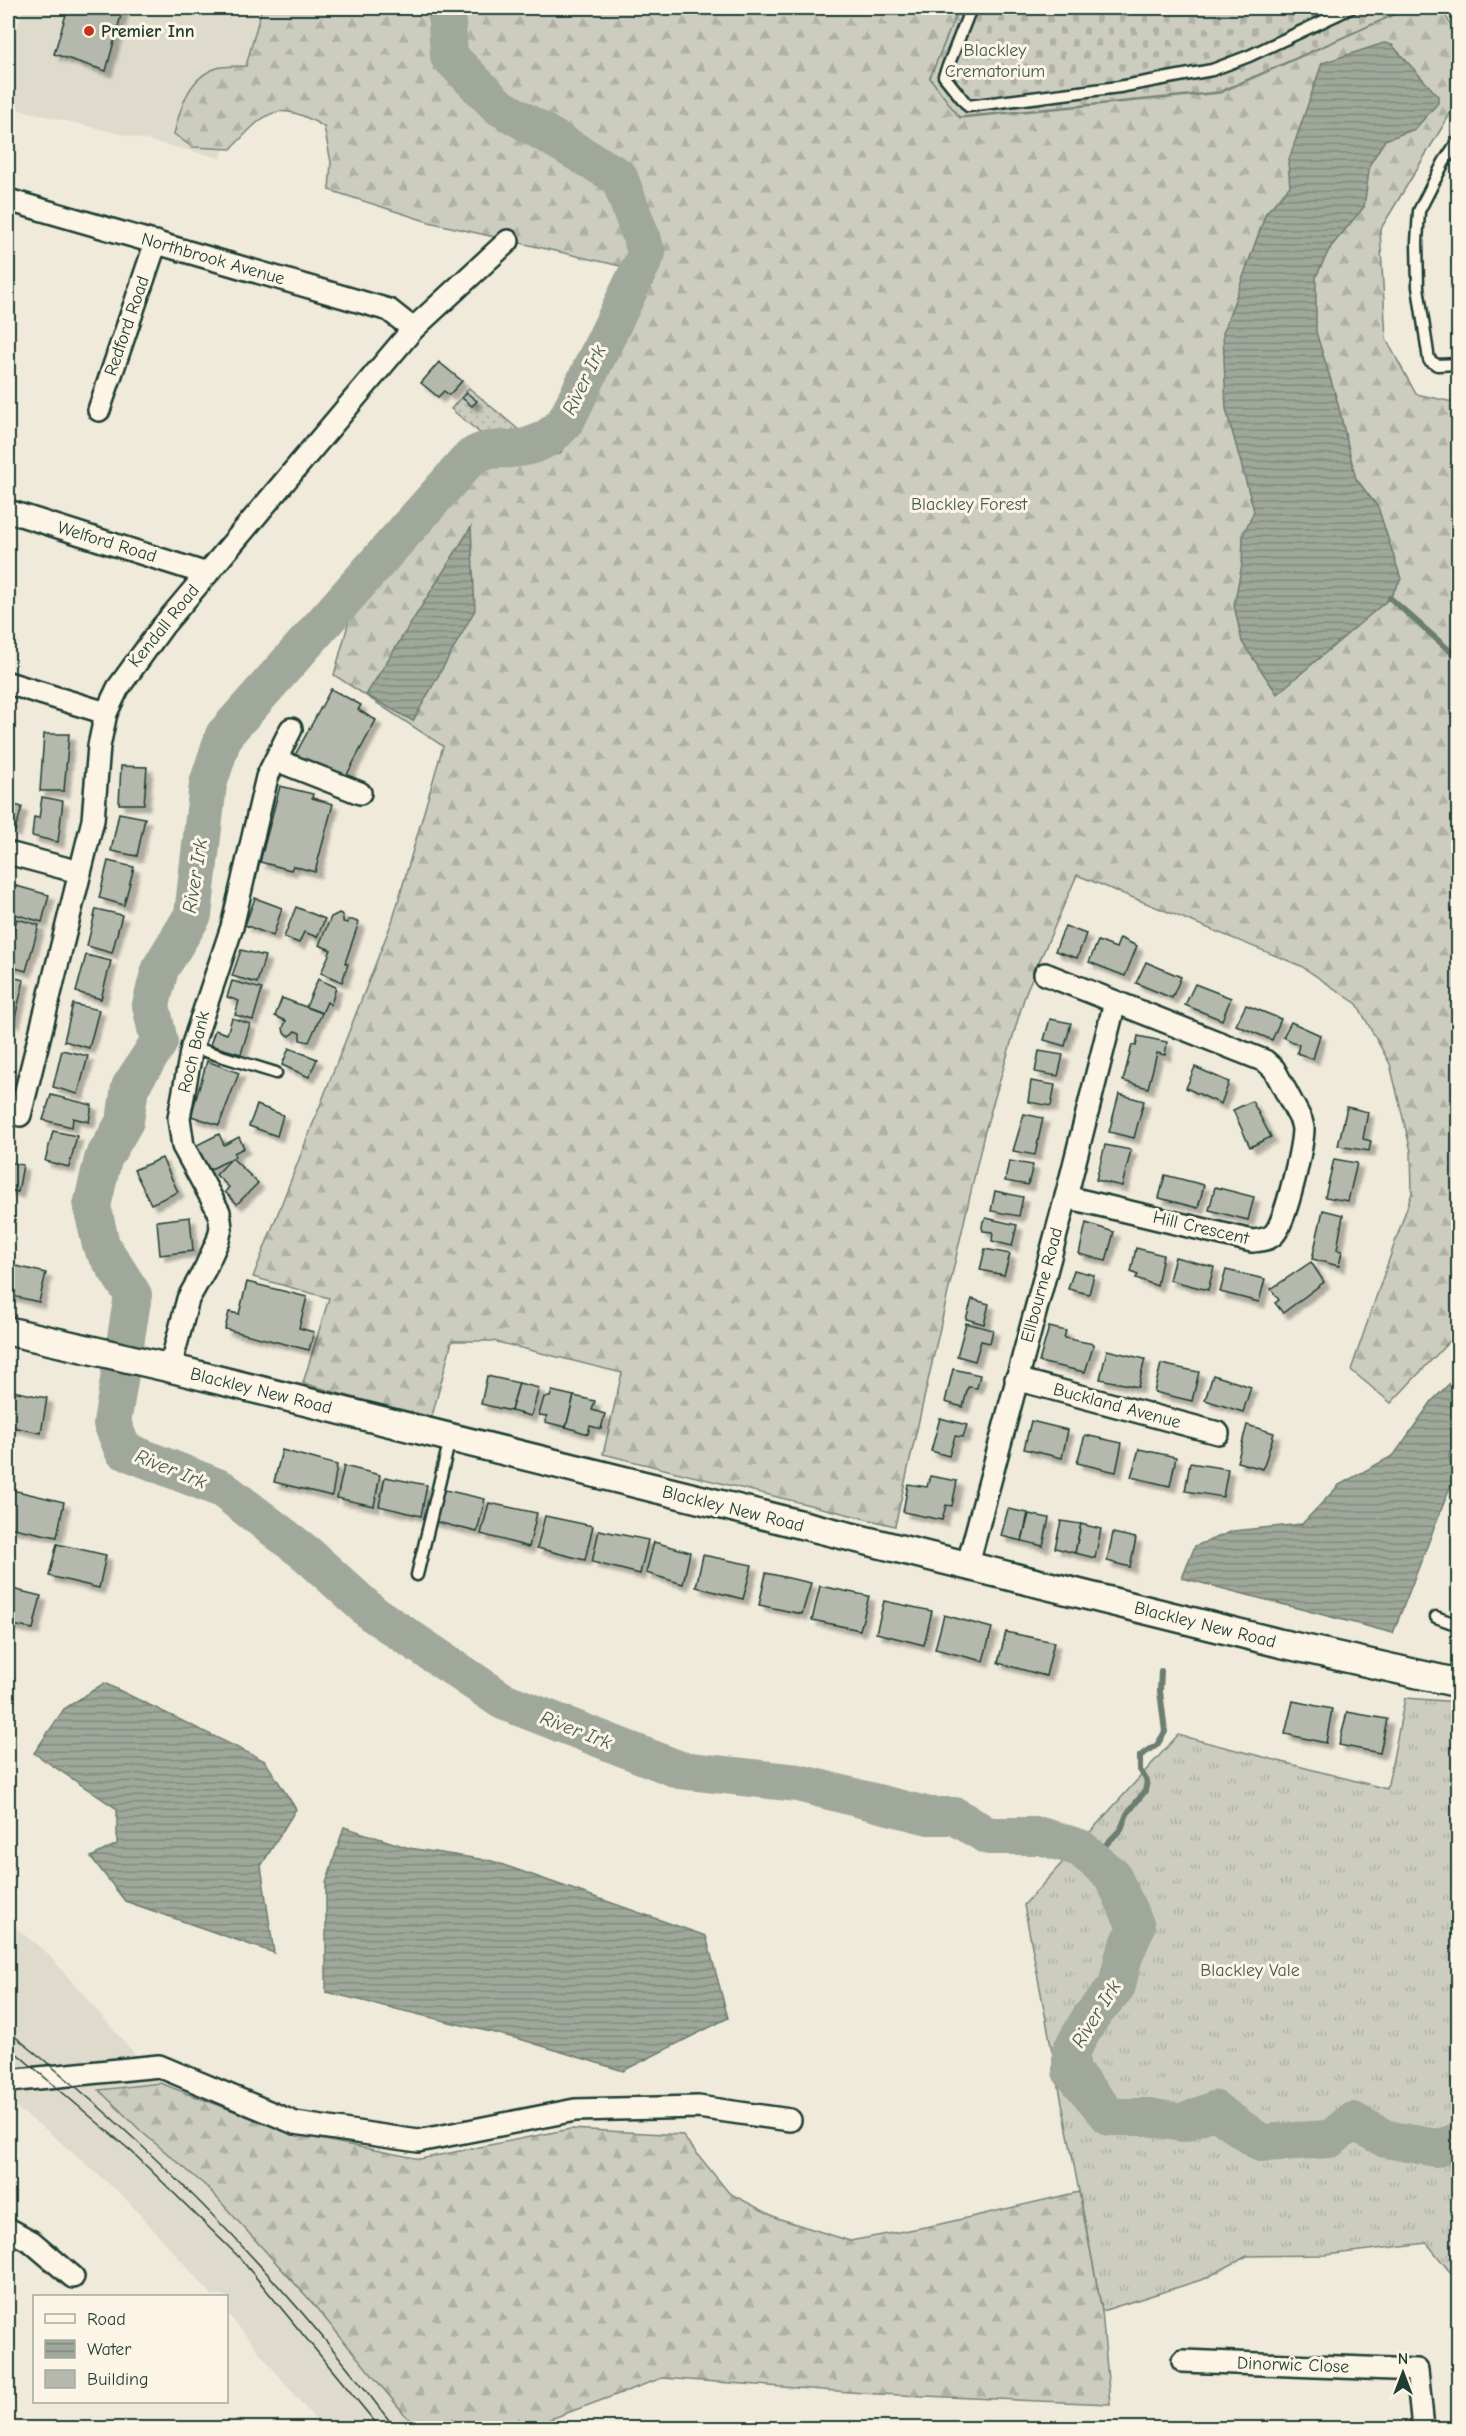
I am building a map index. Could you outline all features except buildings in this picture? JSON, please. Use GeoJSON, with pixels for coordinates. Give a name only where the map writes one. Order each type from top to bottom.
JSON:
{"type":"FeatureCollection","features":[{"type":"Feature","properties":{"kind":"street","name":"Northbrook Avenue"},"geometry":{"type":"LineString","coordinates":[[8,200],[389,310],[413,329]]}},
{"type":"Feature","properties":{"kind":"street","name":"Kendall Road"},"geometry":{"type":"LineString","coordinates":[[20,1115],[93,820],[99,746],[106,713],[117,688],[132,664],[413,329],[508,241]]}},
{"type":"Feature","properties":{"kind":"street","name":"Redford Road"},"geometry":{"type":"LineString","coordinates":[[99,410],[156,242]]}},
{"type":"Feature","properties":{"kind":"street","name":"Welford Road"},"geometry":{"type":"LineString","coordinates":[[8,511],[207,574]]}},
{"type":"Feature","properties":{"kind":"street"},"geometry":{"type":"LineString","coordinates":[[8,683],[106,713]]}},
{"type":"Feature","properties":{"kind":"street","name":"Roch Bank"},"geometry":{"type":"LineString","coordinates":[[170,1368],[188,1299],[205,1269],[221,1228],[219,1212],[183,1146],[179,1118],[192,1047],[232,927],[267,777],[291,729]]}},
{"type":"Feature","properties":{"kind":"street"},"geometry":{"type":"LineString","coordinates":[[276,760],[360,792]]}},
{"type":"Feature","properties":{"kind":"street"},"geometry":{"type":"LineString","coordinates":[[8,853],[79,872]]}},
{"type":"Feature","properties":{"kind":"street","name":"Hill Crescent"},"geometry":{"type":"LineString","coordinates":[[1045,974],[1265,1061],[1274,1070],[1303,1128],[1284,1216],[1274,1234],[1264,1240],[1252,1241],[1066,1197]]}},
{"type":"Feature","properties":{"kind":"street","name":"Ellbourne Road"},"geometry":{"type":"LineString","coordinates":[[967,1567],[1066,1197],[1115,1002]]}},
{"type":"Feature","properties":{"kind":"street","name":"Blackley New Road"},"geometry":{"type":"LineString","coordinates":[[8,1331],[170,1368],[1279,1643],[1458,1683]]}},
{"type":"Feature","properties":{"kind":"street","name":"Buckland Avenue"},"geometry":{"type":"LineString","coordinates":[[1016,1379],[1218,1432]]}},
{"type":"Feature","properties":{"kind":"street"},"geometry":{"type":"LineString","coordinates":[[8,2081],[159,2066],[295,2123],[418,2141],[575,2110],[698,2107],[790,2120]]}},
{"type":"Feature","properties":{"kind":"street"},"geometry":{"type":"LineString","coordinates":[[8,2229],[32,2242],[73,2277]]}},
{"type":"Feature","properties":{"kind":"street","name":"Dinorwic Close"},"geometry":{"type":"LineString","coordinates":[[1183,2361],[1417,2370],[1423,2428]]}},
{"type":"Feature","properties":{"kind":"lane"},"geometry":{"type":"LineString","coordinates":[[971,8],[944,76],[968,106],[1119,87],[1212,70],[1249,56],[1351,8]]}},
{"type":"Feature","properties":{"kind":"lane"},"geometry":{"type":"LineString","coordinates":[[1458,141],[1444,162],[1419,211],[1417,242],[1418,287],[1429,360],[1437,365],[1458,364]]}},
{"type":"Feature","properties":{"kind":"lane"},"geometry":{"type":"LineString","coordinates":[[192,1047],[276,1072]]}},
{"type":"Feature","properties":{"kind":"lane"},"geometry":{"type":"LineString","coordinates":[[417,1575],[450,1438]]}},
{"type":"Feature","properties":{"kind":"lane"},"geometry":{"type":"LineString","coordinates":[[1436,1617],[1458,1625]]}},
{"type":"Feature","properties":{"kind":"shaded area"},"geometry":{"type":"Polygon","coordinates":[[[23,8],[263,8],[221,158],[8,107],[8,61],[23,8]]]}},
{"type":"Feature","properties":{"kind":"shaded area"},"geometry":{"type":"Polygon","coordinates":[[[8,1922],[47,1953],[160,2083],[503,2428],[322,2428],[228,2314],[228,2295],[212,2295],[124,2197],[44,2128],[8,2102],[8,1922]]]}},
{"type":"Feature","properties":{"kind":"green space","name":"Blackley Forest"},"geometry":{"type":"Polygon","coordinates":[[[262,8],[959,8],[930,78],[960,118],[1220,93],[1409,8],[1441,8],[1458,37],[1458,101],[1380,230],[1386,339],[1416,394],[1458,403],[1458,1332],[1391,1403],[1351,1370],[1412,1193],[1411,1151],[1390,1064],[1357,1004],[1301,966],[1077,875],[1026,992],[984,1134],[895,1526],[603,1454],[622,1373],[493,1341],[452,1341],[431,1420],[303,1383],[329,1298],[253,1277],[393,919],[443,746],[334,675],[352,610],[417,533],[484,462],[560,454],[651,273],[429,222],[329,190],[331,162],[324,127],[294,113],[283,111],[263,118],[231,149],[192,147],[174,134],[187,95],[192,86],[207,72],[220,67],[246,66],[262,8]]]}},
{"type":"Feature","properties":{"kind":"green space","name":"Blackley Crematorium"},"geometry":{"type":"Polygon","coordinates":[[[959,8],[1409,8],[1219,92],[959,117],[930,78],[959,8]]]}},
{"type":"Feature","properties":{"kind":"green space"},"geometry":{"type":"Polygon","coordinates":[[[469,388],[519,430],[486,438],[451,409],[469,388]]]}},
{"type":"Feature","properties":{"kind":"green space","name":"Blackley Vale"},"geometry":{"type":"Polygon","coordinates":[[[1405,1698],[1458,1702],[1458,2282],[1427,2243],[1326,2255],[1247,2256],[1204,2279],[1102,2311],[1024,1905],[1178,1735],[1387,1789],[1405,1698]]]}},
{"type":"Feature","properties":{"kind":"green space"},"geometry":{"type":"Polygon","coordinates":[[[160,2083],[294,2134],[420,2159],[570,2129],[682,2135],[729,2193],[777,2218],[850,2241],[936,2225],[1079,2192],[1102,2311],[1110,2404],[877,2394],[662,2378],[526,2428],[416,2428],[308,2298],[207,2187],[143,2133],[99,2090],[160,2083]]]}},
{"type":"Feature","properties":{"kind":"water"},"geometry":{"type":"Polygon","coordinates":[[[1384,43],[1392,45],[1438,96],[1438,103],[1415,129],[1385,140],[1370,164],[1364,207],[1330,248],[1316,277],[1316,332],[1337,400],[1356,479],[1378,507],[1401,579],[1390,598],[1277,694],[1242,642],[1234,605],[1242,565],[1243,535],[1254,511],[1226,409],[1223,333],[1266,213],[1290,186],[1288,162],[1322,63],[1384,43]]]}},
{"type":"Feature","properties":{"kind":"water"},"geometry":{"type":"Polygon","coordinates":[[[471,527],[475,610],[413,721],[366,695],[471,527]]]}},
{"type":"Feature","properties":{"kind":"water"},"geometry":{"type":"Polygon","coordinates":[[[1458,1375],[1458,1435],[1449,1455],[1454,1477],[1393,1633],[1182,1578],[1195,1546],[1233,1531],[1302,1524],[1339,1485],[1394,1455],[1432,1401],[1458,1375]]]}},
{"type":"Feature","properties":{"kind":"water"},"geometry":{"type":"Polygon","coordinates":[[[104,1683],[265,1761],[296,1809],[261,1866],[274,1953],[125,1901],[91,1857],[117,1844],[117,1809],[34,1753],[64,1709],[104,1683]]]}},
{"type":"Feature","properties":{"kind":"water"},"geometry":{"type":"Polygon","coordinates":[[[344,1827],[409,1848],[492,1861],[706,1936],[728,2018],[623,2071],[523,2040],[326,1992],[326,1883],[344,1827]]]}},
{"type":"Feature","properties":{"kind":"waterway","name":"River Irk"},"geometry":{"type":"LineString","coordinates":[[446,8],[449,56],[498,106],[619,177],[647,253],[562,426],[549,437],[527,447],[483,451],[469,459],[224,735],[208,784],[193,915],[160,969],[151,1005],[159,1042],[130,1087],[125,1121],[103,1159],[92,1206],[101,1245],[133,1295],[112,1423],[123,1450],[222,1489],[307,1554],[372,1613],[503,1701],[680,1770],[798,1783],[929,1816],[955,1816],[988,1836],[1040,1836],[1080,1848],[1112,1875],[1136,1927],[1123,1959],[1117,1986],[1090,2018],[1071,2051],[1071,2071],[1110,2117],[1149,2117],[1182,2123],[1215,2110],[1261,2143],[1330,2139],[1353,2121],[1386,2139],[1436,2148],[1458,2143]]}},
{"type":"Feature","properties":{"kind":"waterway"},"geometry":{"type":"LineString","coordinates":[[1390,598],[1458,658]]}},
{"type":"Feature","properties":{"kind":"waterway"},"geometry":{"type":"LineString","coordinates":[[1092,1859],[1121,1829],[1127,1814],[1145,1791],[1147,1781],[1140,1770],[1140,1756],[1157,1745],[1165,1732],[1160,1691],[1161,1671]]}},
{"type":"Feature","properties":{"kind":"tram line"},"geometry":{"type":"LineString","coordinates":[[8,2031],[114,2120],[214,2217],[308,2320],[395,2428]]}},
{"type":"Feature","properties":{"kind":"tram line"},"geometry":{"type":"LineString","coordinates":[[8,2046],[132,2152],[239,2257],[380,2428]]}},
{"type":"Feature","properties":{"kind":"place","name":"Premier Inn"},"geometry":{"type":"Point","coordinates":[89,31]}}]}
